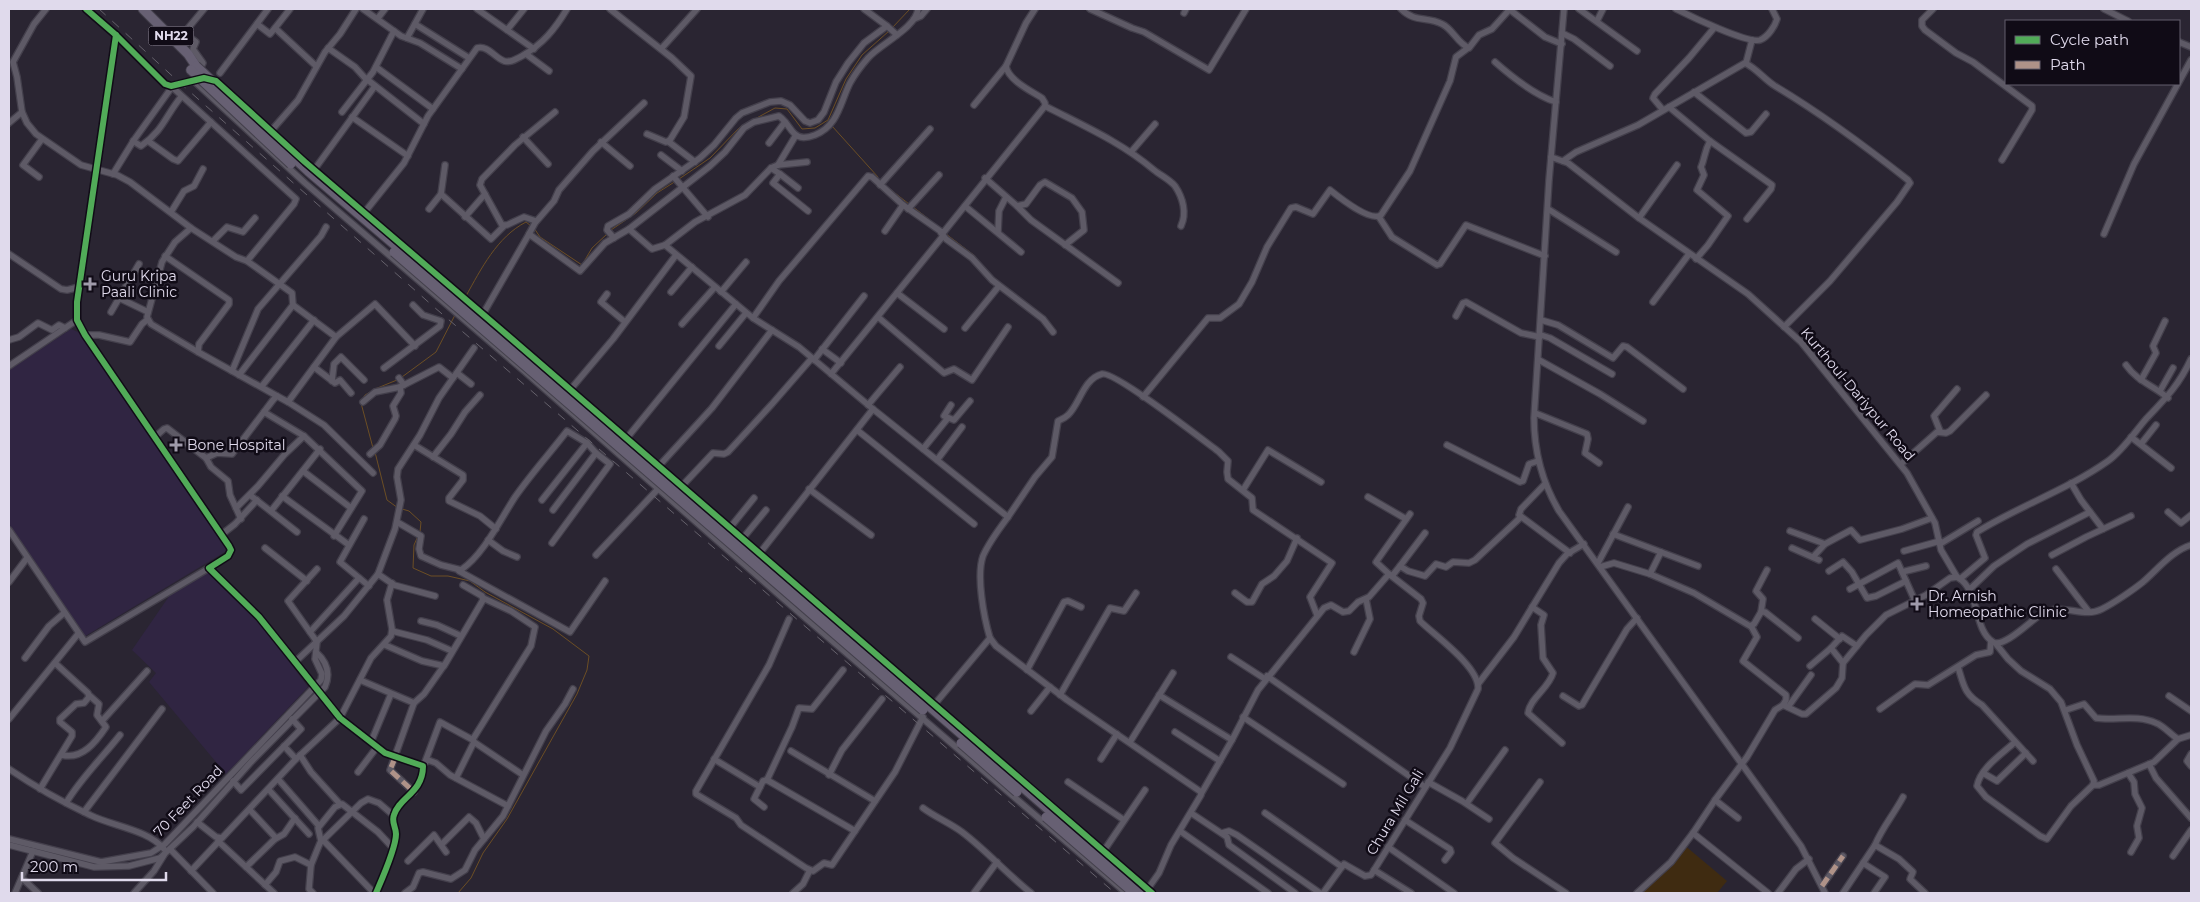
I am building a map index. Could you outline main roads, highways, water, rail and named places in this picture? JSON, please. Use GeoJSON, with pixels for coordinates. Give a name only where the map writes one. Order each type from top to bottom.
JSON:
{"type":"FeatureCollection","features":[{"type":"Feature","properties":{"kind":"highway","name":"NH22"},"geometry":{"type":"LineString","coordinates":[[143,9],[188,54],[193,68],[264,141],[1134,893]]}},
{"type":"Feature","properties":{"kind":"highway","name":"NH22"},"geometry":{"type":"LineString","coordinates":[[193,68],[308,171],[1148,892]]}},
{"type":"Feature","properties":{"kind":"waterway"},"geometry":{"type":"LineString","coordinates":[[892,28],[910,9]]}},
{"type":"Feature","properties":{"kind":"waterway"},"geometry":{"type":"LineString","coordinates":[[753,120],[775,108],[787,109],[802,129],[815,128],[828,120],[846,79],[862,55],[889,31]]}},
{"type":"Feature","properties":{"kind":"waterway"},"geometry":{"type":"LineString","coordinates":[[679,179],[710,158],[740,127],[747,123]]}},
{"type":"Feature","properties":{"kind":"waterway"},"geometry":{"type":"LineString","coordinates":[[832,126],[878,177]]}},
{"type":"Feature","properties":{"kind":"waterway"},"geometry":{"type":"LineString","coordinates":[[611,230],[636,213],[657,193],[676,181]]}},
{"type":"Feature","properties":{"kind":"waterway"},"geometry":{"type":"LineString","coordinates":[[891,190],[909,204]]}},
{"type":"Feature","properties":{"kind":"waterway"},"geometry":{"type":"LineString","coordinates":[[913,207],[930,220]]}},
{"type":"Feature","properties":{"kind":"waterway"},"geometry":{"type":"LineString","coordinates":[[466,296],[498,245],[516,228],[526,222],[531,226]]}},
{"type":"Feature","properties":{"kind":"waterway"},"geometry":{"type":"LineString","coordinates":[[534,228],[540,237],[582,265],[592,248],[607,234]]}},
{"type":"Feature","properties":{"kind":"waterway"},"geometry":{"type":"LineString","coordinates":[[946,234],[975,256]]}},
{"type":"Feature","properties":{"kind":"waterway"},"geometry":{"type":"LineString","coordinates":[[402,377],[436,352],[455,315]]}},
{"type":"Feature","properties":{"kind":"waterway"},"geometry":{"type":"LineString","coordinates":[[375,389],[397,380]]}},
{"type":"Feature","properties":{"kind":"waterway"},"geometry":{"type":"LineString","coordinates":[[362,400],[365,395],[372,391]]}},
{"type":"Feature","properties":{"kind":"waterway"},"geometry":{"type":"LineString","coordinates":[[361,403],[373,448]]}},
{"type":"Feature","properties":{"kind":"waterway"},"geometry":{"type":"LineString","coordinates":[[375,452],[387,500],[398,508]]}},
{"type":"Feature","properties":{"kind":"waterway"},"geometry":{"type":"LineString","coordinates":[[402,509],[409,511],[421,522],[420,532]]}},
{"type":"Feature","properties":{"kind":"waterway"},"geometry":{"type":"LineString","coordinates":[[418,536],[414,545],[413,568],[431,576],[448,576],[470,581],[485,592],[553,629],[589,656],[587,670],[577,694],[507,819],[483,853],[471,878],[458,893]]}},
{"type":"Feature","properties":{"kind":"railway"},"geometry":{"type":"LineString","coordinates":[[99,9],[434,307],[1115,893]]}},
{"type":"Feature","properties":{"kind":"place","name":"Guru Kripa Paali Clinic"},"geometry":{"type":"Point","coordinates":[90,284]}},
{"type":"Feature","properties":{"kind":"place","name":"Bone Hospital"},"geometry":{"type":"Point","coordinates":[176,445]}},
{"type":"Feature","properties":{"kind":"place","name":"Dr. Arnish Homeopathic Clinic"},"geometry":{"type":"Point","coordinates":[1917,604]}}]}
